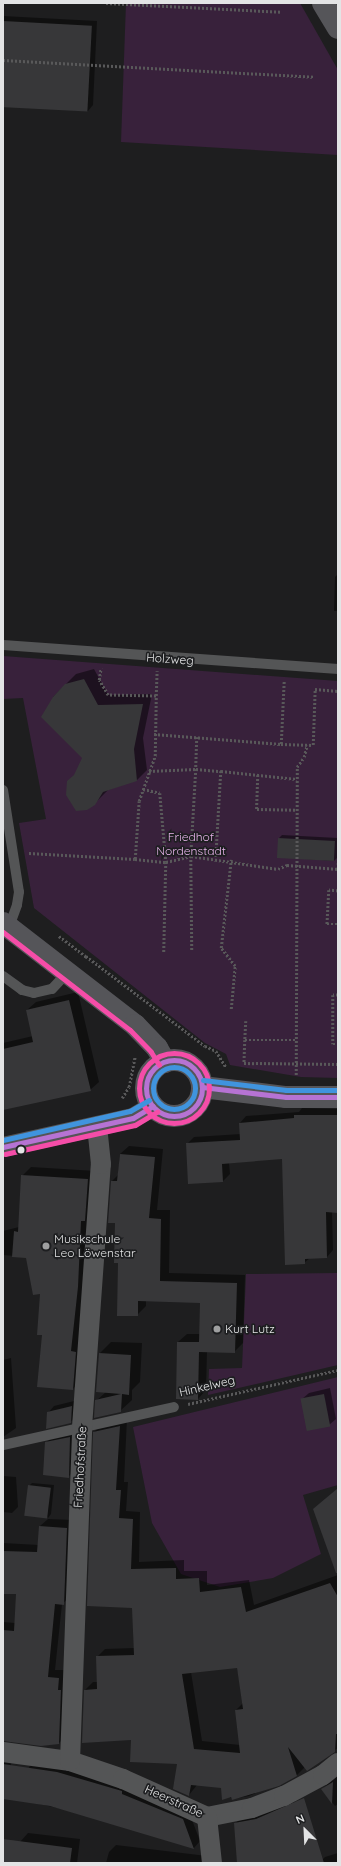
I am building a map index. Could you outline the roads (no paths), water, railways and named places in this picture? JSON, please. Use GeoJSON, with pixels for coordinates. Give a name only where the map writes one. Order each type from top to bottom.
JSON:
{"type":"FeatureCollection","features":[{"type":"Feature","properties":{"kind":"street"},"geometry":{"type":"LineString","coordinates":[[323,3],[338,28]]}},
{"type":"Feature","properties":{"kind":"street"},"geometry":{"type":"LineString","coordinates":[[6,925],[69,971],[136,1025],[157,1048],[165,1062]]}},
{"type":"Feature","properties":{"kind":"street"},"geometry":{"type":"LineString","coordinates":[[178,1061],[190,1065],[198,1074],[202,1087],[198,1103],[184,1115],[168,1116],[153,1106],[148,1096],[148,1080],[153,1071],[165,1062],[178,1061]]}},
{"type":"Feature","properties":{"kind":"street"},"geometry":{"type":"LineString","coordinates":[[202,1087],[286,1097],[338,1097]]}},
{"type":"Feature","properties":{"kind":"street"},"geometry":{"type":"LineString","coordinates":[[3,1147],[133,1118],[153,1106]]}},
{"type":"Feature","properties":{"kind":"street","name":"Friedhofstraße"},"geometry":{"type":"LineString","coordinates":[[70,1761],[82,1427],[101,1164],[97,1126]]}},
{"type":"Feature","properties":{"kind":"street","name":"Heerstraße"},"geometry":{"type":"LineString","coordinates":[[3,1752],[70,1761],[123,1779],[207,1817],[252,1808],[284,1796],[323,1775],[338,1763]]}},
{"type":"Feature","properties":{"kind":"street"},"geometry":{"type":"LineString","coordinates":[[207,1817],[212,1863]]}},
{"type":"Feature","properties":{"kind":"lane","name":"Holzweg"},"geometry":{"type":"LineString","coordinates":[[3,646],[157,658],[338,669]]}},
{"type":"Feature","properties":{"kind":"lane"},"geometry":{"type":"LineString","coordinates":[[3,790],[15,852],[19,892],[17,905],[6,925]]}},
{"type":"Feature","properties":{"kind":"lane"},"geometry":{"type":"LineString","coordinates":[[3,976],[22,990],[34,993],[55,987],[69,971]]}},
{"type":"Feature","properties":{"kind":"lane","name":"Hinkelweg"},"geometry":{"type":"LineString","coordinates":[[3,1445],[174,1407]]}},
{"type":"Feature","properties":{"kind":"place","name":"Musikschule Leo Löwenstar"},"geometry":{"type":"Point","coordinates":[46,1246]}},
{"type":"Feature","properties":{"kind":"place","name":"Kurt Lutz"},"geometry":{"type":"Point","coordinates":[217,1329]}},
{"type":"Feature","properties":{"kind":"park label","name":"Friedhof Nordenstadt"},"geometry":{"type":"Point","coordinates":[191,844]}}]}
